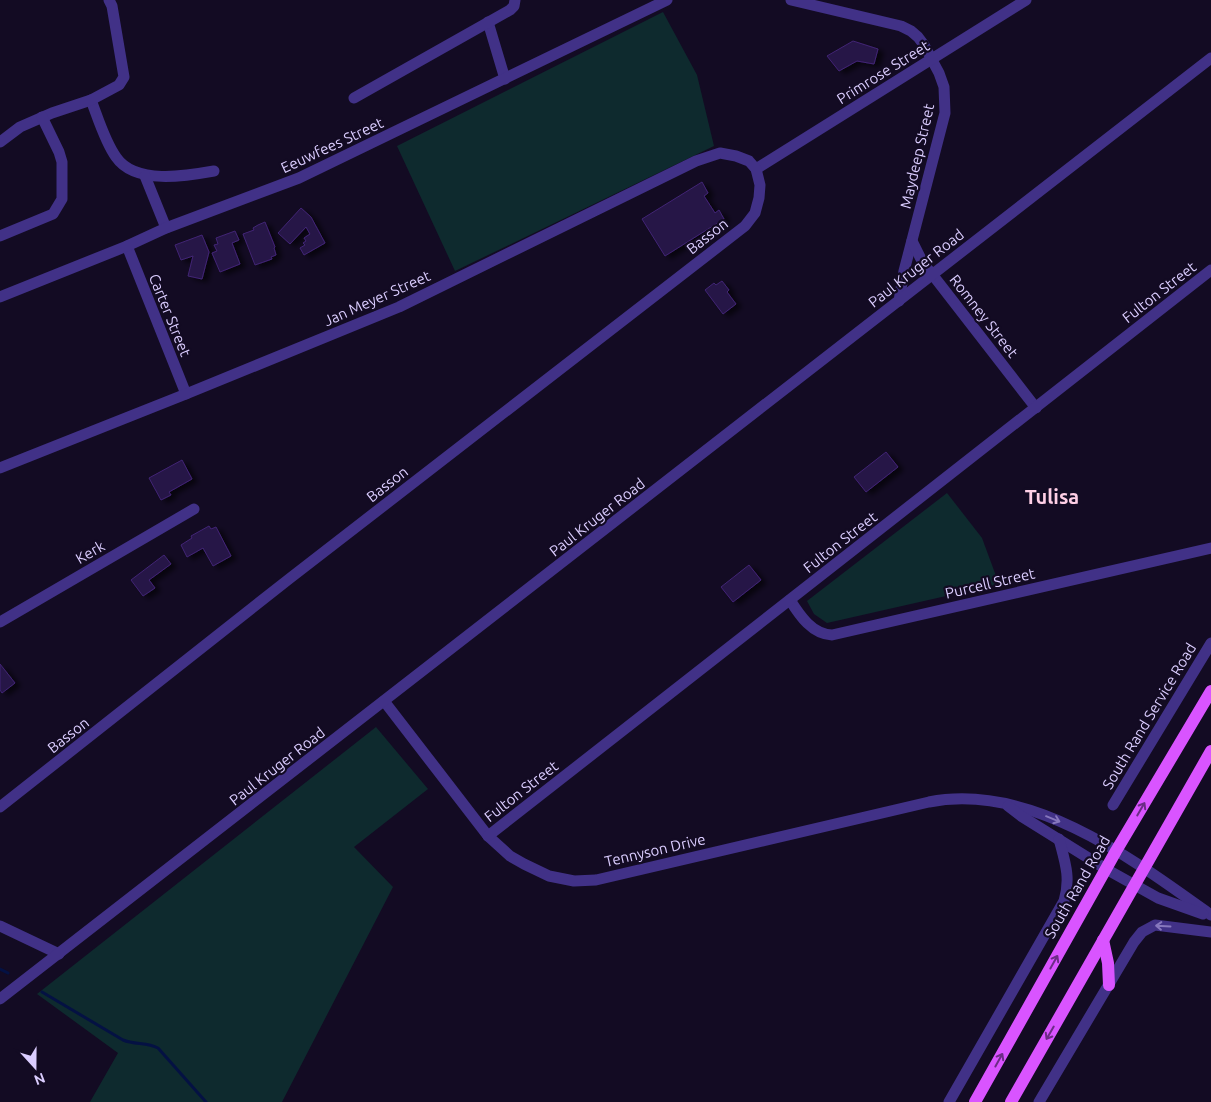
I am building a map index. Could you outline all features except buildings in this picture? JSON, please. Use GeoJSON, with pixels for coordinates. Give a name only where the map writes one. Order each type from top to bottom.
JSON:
{"type":"FeatureCollection","features":[{"type":"Feature","properties":{"kind":"main road","name":"South Rand Road"},"geometry":{"type":"LineString","coordinates":[[975,1102],[1106,869],[1211,690]]}},
{"type":"Feature","properties":{"kind":"main road"},"geometry":{"type":"LineString","coordinates":[[1011,1102],[1211,751]]}},
{"type":"Feature","properties":{"kind":"main road"},"geometry":{"type":"LineString","coordinates":[[1103,940],[1108,963],[1108,985]]}},
{"type":"Feature","properties":{"kind":"street"},"geometry":{"type":"LineString","coordinates":[[0,142],[20,127],[42,117],[91,100],[119,85],[124,78],[112,6],[108,0]]}},
{"type":"Feature","properties":{"kind":"street"},"geometry":{"type":"LineString","coordinates":[[354,98],[510,10],[514,6],[515,0]]}},
{"type":"Feature","properties":{"kind":"street","name":"Eeuwfees Street"},"geometry":{"type":"LineString","coordinates":[[0,297],[127,246],[166,228],[299,178],[667,0]]}},
{"type":"Feature","properties":{"kind":"street","name":"Maydeep Street"},"geometry":{"type":"LineString","coordinates":[[790,0],[901,26],[918,37],[932,60],[944,87],[945,113],[898,301]]}},
{"type":"Feature","properties":{"kind":"street","name":"Primrose Street"},"geometry":{"type":"LineString","coordinates":[[756,169],[1026,0]]}},
{"type":"Feature","properties":{"kind":"street"},"geometry":{"type":"LineString","coordinates":[[488,22],[505,78]]}},
{"type":"Feature","properties":{"kind":"street","name":"Paul Kruger Road"},"geometry":{"type":"LineString","coordinates":[[0,999],[1211,58]]}},
{"type":"Feature","properties":{"kind":"street"},"geometry":{"type":"LineString","coordinates":[[91,100],[116,157],[133,172],[146,176],[191,175],[214,171]]}},
{"type":"Feature","properties":{"kind":"street"},"geometry":{"type":"LineString","coordinates":[[0,236],[53,214],[62,199],[62,162],[42,117]]}},
{"type":"Feature","properties":{"kind":"street","name":"Jan Meyer Street"},"geometry":{"type":"LineString","coordinates":[[0,468],[399,307],[696,162],[720,153],[750,161],[756,169]]}},
{"type":"Feature","properties":{"kind":"street","name":"Basson"},"geometry":{"type":"LineString","coordinates":[[0,807],[281,585],[745,226],[755,213],[759,198],[760,185],[756,169]]}},
{"type":"Feature","properties":{"kind":"street"},"geometry":{"type":"LineString","coordinates":[[146,176],[166,228]]}},
{"type":"Feature","properties":{"kind":"street","name":"Romney Street"},"geometry":{"type":"LineString","coordinates":[[912,241],[924,265],[1036,408]]}},
{"type":"Feature","properties":{"kind":"street","name":"Carter Street"},"geometry":{"type":"LineString","coordinates":[[127,246],[186,394]]}},
{"type":"Feature","properties":{"kind":"street","name":"Fulton Street"},"geometry":{"type":"LineString","coordinates":[[488,836],[1211,270]]}},
{"type":"Feature","properties":{"kind":"street","name":"Kerk"},"geometry":{"type":"LineString","coordinates":[[0,622],[194,508]]}},
{"type":"Feature","properties":{"kind":"street","name":"Purcell Street"},"geometry":{"type":"LineString","coordinates":[[790,600],[808,624],[824,634],[832,635],[1211,548]]}},
{"type":"Feature","properties":{"kind":"street","name":"South Rand Service Road"},"geometry":{"type":"LineString","coordinates":[[1113,805],[1211,643]]}},
{"type":"Feature","properties":{"kind":"street","name":"Tennyson Drive"},"geometry":{"type":"LineString","coordinates":[[384,702],[488,836],[510,856],[536,870],[561,878],[586,882],[948,798],[984,799],[1026,808],[1061,822],[1145,868],[1211,916]]}},
{"type":"Feature","properties":{"kind":"street","name":"Tennyson Drive"},"geometry":{"type":"LineString","coordinates":[[1007,805],[1021,816],[1106,869],[1158,898],[1211,916]]}},
{"type":"Feature","properties":{"kind":"street"},"geometry":{"type":"LineString","coordinates":[[949,1102],[1064,901],[1068,887],[1067,874],[1059,839]]}},
{"type":"Feature","properties":{"kind":"street"},"geometry":{"type":"LineString","coordinates":[[1039,1102],[1134,942],[1142,932],[1155,925],[1211,932]]}},
{"type":"Feature","properties":{"kind":"street"},"geometry":{"type":"LineString","coordinates":[[0,926],[60,954]]}},
{"type":"Feature","properties":{"kind":"green space"},"geometry":{"type":"Polygon","coordinates":[[[663,12],[697,75],[714,146],[455,271],[397,146],[663,12]]]}},
{"type":"Feature","properties":{"kind":"green space"},"geometry":{"type":"Polygon","coordinates":[[[947,493],[982,538],[999,584],[827,623],[814,614],[807,601],[947,493]]]}},
{"type":"Feature","properties":{"kind":"green space"},"geometry":{"type":"Polygon","coordinates":[[[376,727],[428,789],[354,847],[393,887],[282,1102],[90,1102],[118,1053],[37,994],[376,727]]]}},
{"type":"Feature","properties":{"kind":"waterway"},"geometry":{"type":"LineString","coordinates":[[0,969],[8,973]]}},
{"type":"Feature","properties":{"kind":"waterway"},"geometry":{"type":"LineString","coordinates":[[42,992],[123,1040],[158,1048],[206,1102]]}},
{"type":"Feature","properties":{"kind":"district","name":"Tulisa"},"geometry":{"type":"Point","coordinates":[1052,496]}}]}
